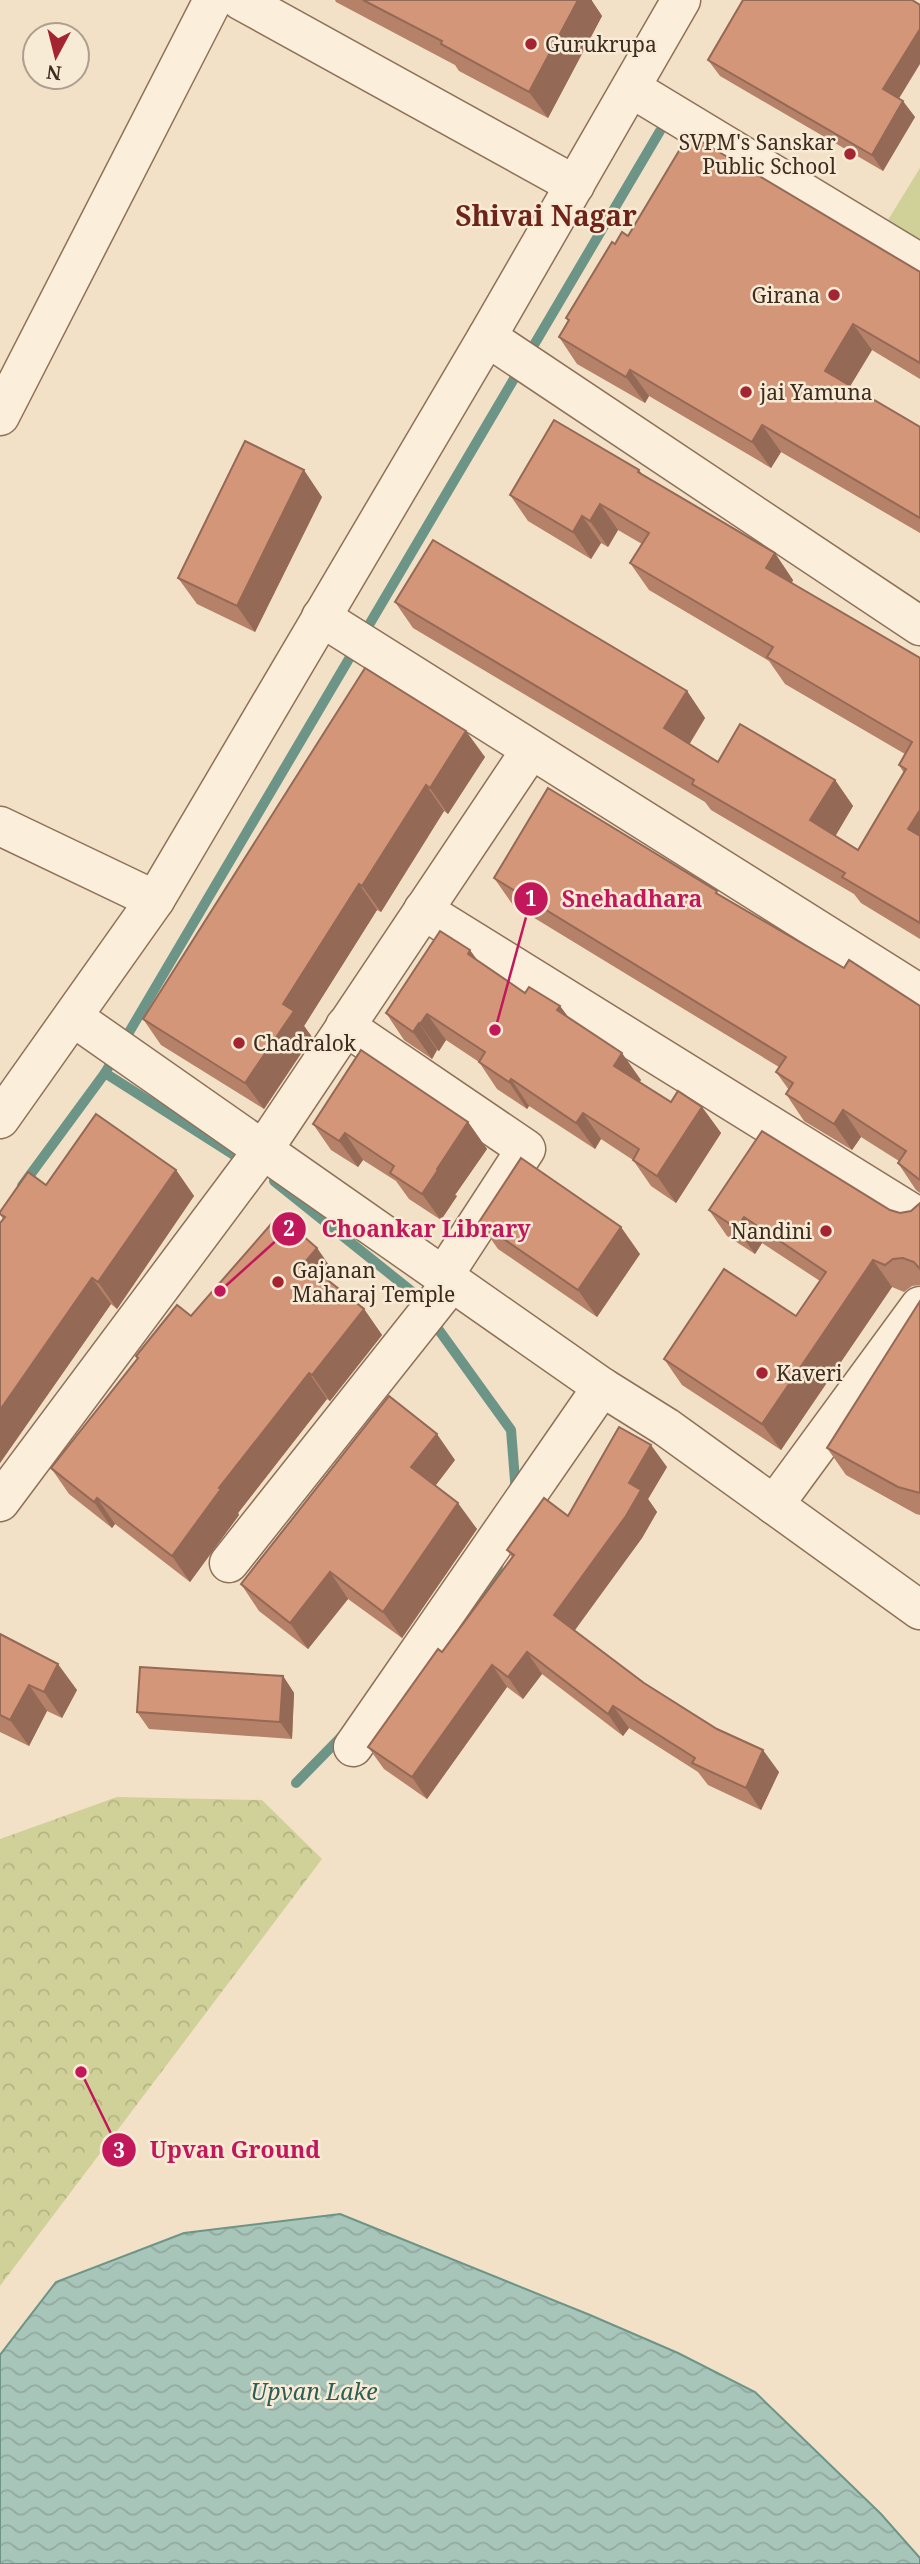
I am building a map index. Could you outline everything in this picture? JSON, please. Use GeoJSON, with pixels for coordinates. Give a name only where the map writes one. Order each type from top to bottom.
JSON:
{"type":"FeatureCollection","features":[{"type":"Feature","properties":{"kind":"street"},"geometry":{"type":"LineString","coordinates":[[0,416],[213,0]]}},
{"type":"Feature","properties":{"kind":"street"},"geometry":{"type":"LineString","coordinates":[[240,0],[282,10],[575,186]]}},
{"type":"Feature","properties":{"kind":"street"},"geometry":{"type":"LineString","coordinates":[[0,1119],[155,900],[487,337],[681,0]]}},
{"type":"Feature","properties":{"kind":"street"},"geometry":{"type":"LineString","coordinates":[[631,88],[920,262]]}},
{"type":"Feature","properties":{"kind":"street"},"geometry":{"type":"LineString","coordinates":[[487,337],[920,626]]}},
{"type":"Feature","properties":{"kind":"street"},"geometry":{"type":"LineString","coordinates":[[321,617],[920,994]]}},
{"type":"Feature","properties":{"kind":"street"},"geometry":{"type":"LineString","coordinates":[[0,1502],[263,1150],[530,751]]}},
{"type":"Feature","properties":{"kind":"street"},"geometry":{"type":"LineString","coordinates":[[0,826],[155,900]]}},
{"type":"Feature","properties":{"kind":"street"},"geometry":{"type":"LineString","coordinates":[[424,910],[920,1218]]}},
{"type":"Feature","properties":{"kind":"street"},"geometry":{"type":"LineString","coordinates":[[73,1017],[602,1387],[666,1427],[920,1610]]}},
{"type":"Feature","properties":{"kind":"street"},"geometry":{"type":"LineString","coordinates":[[229,1563],[448,1279],[526,1149],[345,1026]]}},
{"type":"Feature","properties":{"kind":"street"},"geometry":{"type":"LineString","coordinates":[[774,1506],[919,1308]]}},
{"type":"Feature","properties":{"kind":"street"},"geometry":{"type":"LineString","coordinates":[[353,1747],[602,1387]]}},
{"type":"Feature","properties":{"kind":"green space"},"geometry":{"type":"Polygon","coordinates":[[[920,168],[920,240],[888,220],[920,168]]]}},
{"type":"Feature","properties":{"kind":"green space"},"geometry":{"type":"Polygon","coordinates":[[[117,1797],[262,1800],[322,1859],[0,2286],[0,1839],[117,1797]]]}},
{"type":"Feature","properties":{"kind":"water","name":"Upvan Lake"},"geometry":{"type":"Polygon","coordinates":[[[340,2214],[590,2315],[678,2353],[755,2392],[881,2514],[920,2558],[920,2564],[0,2564],[0,2355],[56,2282],[184,2233],[340,2214]]]}},
{"type":"Feature","properties":{"kind":"building"},"geometry":{"type":"Polygon","coordinates":[[[363,0],[578,0],[529,92],[441,44],[442,41],[363,0]]]}},
{"type":"Feature","properties":{"kind":"building"},"geometry":{"type":"Polygon","coordinates":[[[743,0],[912,0],[920,5],[920,29],[883,89],[903,101],[872,155],[708,60],[743,0]]]}},
{"type":"Feature","properties":{"kind":"building"},"geometry":{"type":"Polygon","coordinates":[[[689,134],[920,272],[920,363],[853,324],[825,371],[920,427],[920,518],[762,425],[752,442],[630,370],[626,377],[559,337],[569,320],[566,318],[612,242],[615,244],[622,232],[628,236],[689,134]]]}},
{"type":"Feature","properties":{"kind":"building"},"geometry":{"type":"Polygon","coordinates":[[[554,420],[775,553],[766,568],[920,658],[920,810],[908,829],[920,836],[920,923],[842,877],[845,873],[692,784],[694,780],[395,602],[433,540],[687,691],[664,728],[718,762],[740,724],[835,780],[810,820],[858,850],[906,769],[899,765],[912,742],[767,657],[773,647],[630,563],[649,533],[600,504],[590,521],[582,516],[573,532],[510,495],[554,420]]]}},
{"type":"Feature","properties":{"kind":"building"},"geometry":{"type":"Polygon","coordinates":[[[245,441],[304,470],[237,606],[178,578],[245,441]]]}},
{"type":"Feature","properties":{"kind":"building"},"geometry":{"type":"Polygon","coordinates":[[[365,668],[466,731],[430,788],[426,785],[362,886],[359,884],[283,1004],[294,1011],[245,1083],[143,1019],[365,668]]]}},
{"type":"Feature","properties":{"kind":"building"},"geometry":{"type":"Polygon","coordinates":[[[548,788],[717,891],[716,893],[844,968],[849,960],[920,1006],[920,1180],[898,1163],[906,1151],[843,1110],[834,1124],[786,1094],[793,1083],[776,1072],[786,1057],[494,878],[548,788]]]}},
{"type":"Feature","properties":{"kind":"building"},"geometry":{"type":"Polygon","coordinates":[[[440,931],[470,950],[468,954],[525,993],[529,987],[560,1006],[557,1010],[622,1053],[614,1066],[671,1102],[678,1091],[702,1107],[657,1176],[633,1160],[639,1149],[583,1113],[576,1123],[511,1079],[509,1082],[479,1062],[485,1052],[427,1014],[413,1032],[386,1013],[440,931]]]}},
{"type":"Feature","properties":{"kind":"building"},"geometry":{"type":"Polygon","coordinates":[[[361,1050],[468,1122],[422,1194],[390,1173],[394,1166],[345,1133],[339,1141],[313,1124],[361,1050]]]}},
{"type":"Feature","properties":{"kind":"building"},"geometry":{"type":"Polygon","coordinates":[[[96,1114],[176,1170],[98,1282],[92,1278],[0,1410],[0,1223],[5,1217],[0,1212],[28,1172],[46,1185],[96,1114]]]}},
{"type":"Feature","properties":{"kind":"building"},"geometry":{"type":"Polygon","coordinates":[[[762,1131],[890,1210],[900,1213],[911,1211],[920,1203],[920,1269],[914,1262],[903,1258],[893,1259],[885,1265],[873,1260],[762,1424],[664,1359],[724,1269],[796,1316],[826,1272],[744,1217],[736,1228],[709,1210],[762,1131]]]}},
{"type":"Feature","properties":{"kind":"building"},"geometry":{"type":"Polygon","coordinates":[[[521,1158],[621,1227],[578,1290],[479,1222],[521,1158]]]}},
{"type":"Feature","properties":{"kind":"building"},"geometry":{"type":"Polygon","coordinates":[[[279,1215],[317,1248],[305,1262],[364,1309],[312,1375],[309,1373],[219,1488],[221,1489],[172,1556],[97,1498],[94,1502],[51,1468],[177,1305],[191,1316],[279,1215]]]}},
{"type":"Feature","properties":{"kind":"building"},"geometry":{"type":"Polygon","coordinates":[[[920,1301],[920,1493],[898,1487],[827,1448],[920,1301]]]}},
{"type":"Feature","properties":{"kind":"building"},"geometry":{"type":"Polygon","coordinates":[[[389,1396],[437,1434],[411,1467],[458,1503],[383,1612],[330,1572],[290,1623],[241,1584],[389,1396]]]}},
{"type":"Feature","properties":{"kind":"building"},"geometry":{"type":"Polygon","coordinates":[[[619,1427],[651,1445],[629,1483],[641,1490],[626,1516],[554,1615],[644,1683],[717,1729],[763,1750],[746,1788],[692,1763],[695,1758],[613,1706],[608,1714],[527,1652],[508,1677],[492,1665],[412,1777],[368,1747],[438,1649],[442,1652],[514,1555],[507,1550],[544,1498],[568,1516],[619,1427]]]}},
{"type":"Feature","properties":{"kind":"building"},"geometry":{"type":"Polygon","coordinates":[[[0,1634],[58,1664],[44,1692],[29,1685],[10,1720],[0,1715],[0,1634]]]}},
{"type":"Feature","properties":{"kind":"building"},"geometry":{"type":"Polygon","coordinates":[[[140,1667],[283,1676],[280,1722],[137,1712],[140,1667]]]}},
{"type":"Feature","properties":{"kind":"waterway"},"geometry":{"type":"LineString","coordinates":[[22,1186],[105,1073],[660,131]]}},
{"type":"Feature","properties":{"kind":"waterway"},"geometry":{"type":"LineString","coordinates":[[105,1073],[245,1162]]}},
{"type":"Feature","properties":{"kind":"waterway"},"geometry":{"type":"LineString","coordinates":[[274,1181],[410,1290],[511,1430],[516,1493]]}},
{"type":"Feature","properties":{"kind":"waterway"},"geometry":{"type":"LineString","coordinates":[[474,1601],[493,1583],[499,1563]]}},
{"type":"Feature","properties":{"kind":"waterway"},"geometry":{"type":"LineString","coordinates":[[296,1783],[343,1735]]}},
{"type":"Feature","properties":{"kind":"place","name":"Gurukrupa"},"geometry":{"type":"Point","coordinates":[531,44]}},
{"type":"Feature","properties":{"kind":"place","name":"SVPM's Sanskar Public School"},"geometry":{"type":"Point","coordinates":[850,154]}},
{"type":"Feature","properties":{"kind":"place","name":"Girana"},"geometry":{"type":"Point","coordinates":[834,295]}},
{"type":"Feature","properties":{"kind":"place","name":"jai Yamuna"},"geometry":{"type":"Point","coordinates":[746,392]}},
{"type":"Feature","properties":{"kind":"place","name":"Snehadhara"},"geometry":{"type":"Point","coordinates":[495,1030]}},
{"type":"Feature","properties":{"kind":"place","name":"Chadralok"},"geometry":{"type":"Point","coordinates":[239,1043]}},
{"type":"Feature","properties":{"kind":"place","name":"Nandini"},"geometry":{"type":"Point","coordinates":[826,1231]}},
{"type":"Feature","properties":{"kind":"place","name":"Gajanan Maharaj Temple"},"geometry":{"type":"Point","coordinates":[278,1282]}},
{"type":"Feature","properties":{"kind":"place","name":"Choankar Library"},"geometry":{"type":"Point","coordinates":[220,1291]}},
{"type":"Feature","properties":{"kind":"place","name":"Kaveri"},"geometry":{"type":"Point","coordinates":[762,1373]}},
{"type":"Feature","properties":{"kind":"place","name":"Upvan Ground"},"geometry":{"type":"Point","coordinates":[81,2072]}},
{"type":"Feature","properties":{"kind":"district","name":"Shivai Nagar"},"geometry":{"type":"Point","coordinates":[546,215]}}]}
